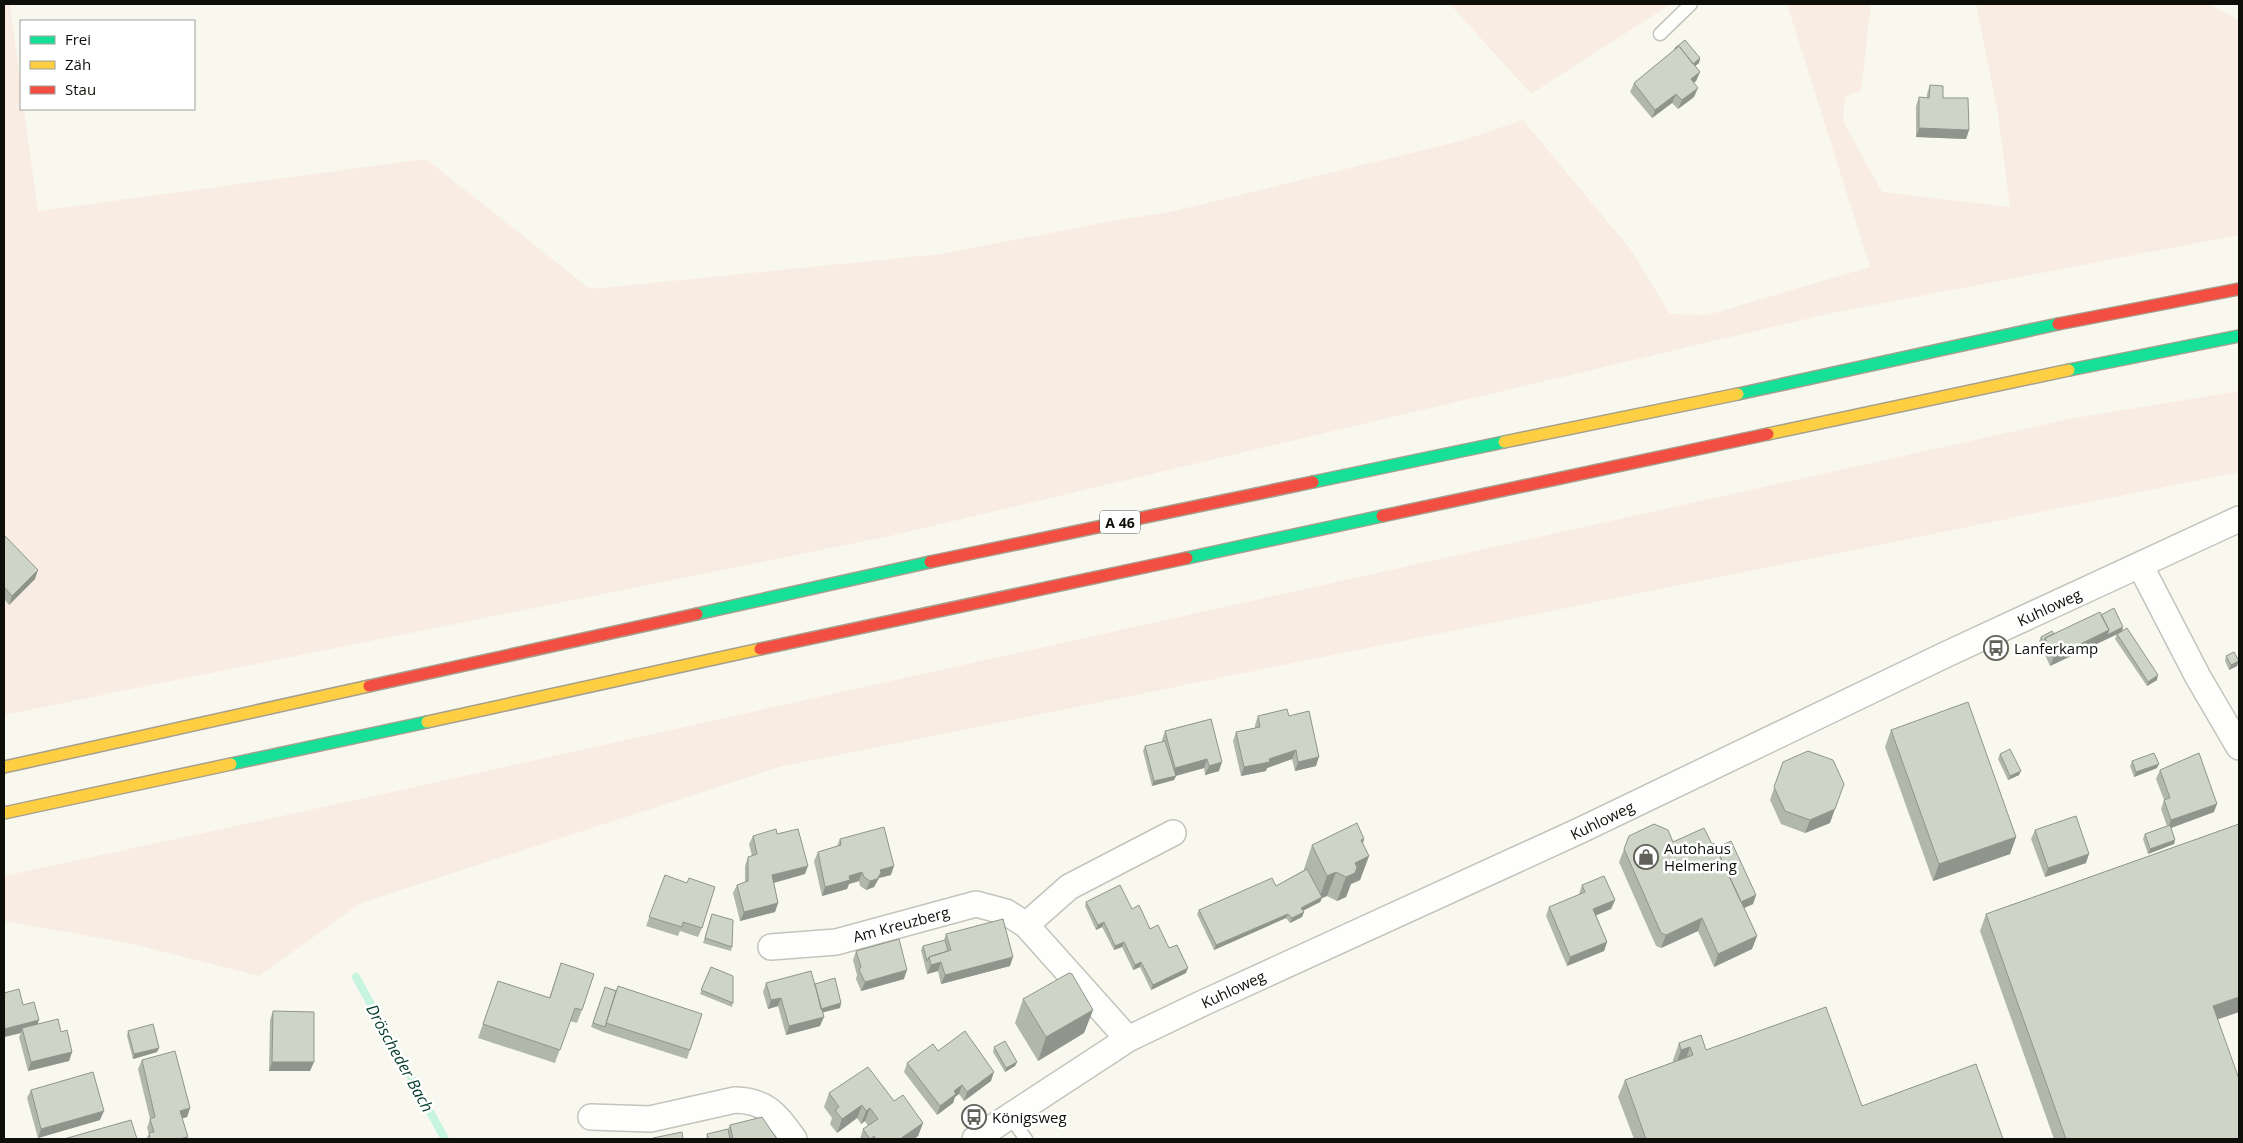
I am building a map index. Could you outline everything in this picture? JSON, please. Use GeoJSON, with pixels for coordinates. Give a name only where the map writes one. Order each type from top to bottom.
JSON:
{"type":"FeatureCollection","features":[{"type":"Feature","properties":{"kind":"highway","name":"A 46"},"geometry":{"type":"LineString","coordinates":[[4,767],[1009,545],[1784,384],[2010,333],[2239,289]]}},
{"type":"Feature","properties":{"kind":"highway"},"geometry":{"type":"LineString","coordinates":[[4,813],[988,600],[2030,378],[2239,336]]}},
{"type":"Feature","properties":{"kind":"street","name":"Kuhloweg"},"geometry":{"type":"LineString","coordinates":[[974,1139],[1128,1039],[1580,831],[1878,687],[2239,519]]}},
{"type":"Feature","properties":{"kind":"street"},"geometry":{"type":"LineString","coordinates":[[2140,565],[2198,677],[2239,747]]}},
{"type":"Feature","properties":{"kind":"street"},"geometry":{"type":"LineString","coordinates":[[1026,925],[1069,887],[1173,833]]}},
{"type":"Feature","properties":{"kind":"street","name":"Am Kreuzberg"},"geometry":{"type":"LineString","coordinates":[[771,947],[836,942],[976,904],[1006,912],[1026,925],[1128,1039]]}},
{"type":"Feature","properties":{"kind":"street"},"geometry":{"type":"LineString","coordinates":[[591,1117],[650,1119],[735,1100],[748,1100],[773,1111],[794,1139]]}},
{"type":"Feature","properties":{"kind":"lane"},"geometry":{"type":"LineString","coordinates":[[1660,34],[1691,4]]}},
{"type":"Feature","properties":{"kind":"lane"},"geometry":{"type":"LineString","coordinates":[[1009,1116],[1026,1139]]}},
{"type":"Feature","properties":{"kind":"shaded area"},"geometry":{"type":"Polygon","coordinates":[[[4,4],[10,4],[20,80],[20,110],[24,110],[38,211],[426,159],[590,289],[941,254],[1112,221],[1170,212],[1464,140],[1523,120],[1631,250],[1670,314],[1707,315],[1870,267],[1787,4],[1871,4],[1861,91],[1845,96],[1843,121],[1882,192],[2010,207],[1998,114],[1976,4],[2208,4],[2239,20],[2239,235],[1832,313],[890,536],[4,715],[4,4]]]}},
{"type":"Feature","properties":{"kind":"shaded area"},"geometry":{"type":"Polygon","coordinates":[[[1450,4],[1671,4],[1531,94],[1450,4]]]}},
{"type":"Feature","properties":{"kind":"shaded area"},"geometry":{"type":"Polygon","coordinates":[[[2239,391],[2239,472],[779,767],[361,903],[259,976],[128,943],[4,921],[4,876],[369,797],[2069,419],[2239,391]]]}},
{"type":"Feature","properties":{"kind":"building"},"geometry":{"type":"Polygon","coordinates":[[[1685,40],[1700,58],[1693,64],[1679,46],[1675,49],[1685,40]]]}},
{"type":"Feature","properties":{"kind":"building"},"geometry":{"type":"Polygon","coordinates":[[[1679,46],[1700,72],[1691,79],[1698,88],[1682,100],[1676,94],[1655,110],[1634,83],[1679,46]]]}},
{"type":"Feature","properties":{"kind":"building"},"geometry":{"type":"Polygon","coordinates":[[[1930,85],[1943,86],[1943,98],[1968,98],[1969,130],[1919,128],[1919,97],[1929,98],[1930,85]]]}},
{"type":"Feature","properties":{"kind":"building"},"geometry":{"type":"Polygon","coordinates":[[[4,535],[38,570],[12,596],[4,587],[4,535]]]}},
{"type":"Feature","properties":{"kind":"building"},"geometry":{"type":"Polygon","coordinates":[[[2114,608],[2123,627],[2107,635],[2109,630],[2101,615],[2114,608]]]}},
{"type":"Feature","properties":{"kind":"building"},"geometry":{"type":"Polygon","coordinates":[[[2100,612],[2109,630],[2054,657],[2045,638],[2100,612]]]}},
{"type":"Feature","properties":{"kind":"building"},"geometry":{"type":"Polygon","coordinates":[[[2127,628],[2158,675],[2148,682],[2117,634],[2127,628]]]}},
{"type":"Feature","properties":{"kind":"building"},"geometry":{"type":"Polygon","coordinates":[[[2052,631],[2054,634],[2045,638],[2043,642],[2041,637],[2052,631]]]}},
{"type":"Feature","properties":{"kind":"building"},"geometry":{"type":"Polygon","coordinates":[[[2234,652],[2239,661],[2231,665],[2226,656],[2234,652]]]}},
{"type":"Feature","properties":{"kind":"building"},"geometry":{"type":"Polygon","coordinates":[[[1968,702],[2016,837],[1939,864],[1891,730],[1968,702]]]}},
{"type":"Feature","properties":{"kind":"building"},"geometry":{"type":"Polygon","coordinates":[[[1287,709],[1289,716],[1309,711],[1319,757],[1298,762],[1296,750],[1269,759],[1270,762],[1244,767],[1236,732],[1260,727],[1258,716],[1287,709]]]}},
{"type":"Feature","properties":{"kind":"building"},"geometry":{"type":"Polygon","coordinates":[[[1211,719],[1222,762],[1209,766],[1207,759],[1175,768],[1165,731],[1211,719]]]}},
{"type":"Feature","properties":{"kind":"building"},"geometry":{"type":"Polygon","coordinates":[[[1165,741],[1176,776],[1154,781],[1145,746],[1165,741]]]}},
{"type":"Feature","properties":{"kind":"building"},"geometry":{"type":"Polygon","coordinates":[[[2010,749],[2021,771],[2010,776],[2000,754],[2010,749]]]}},
{"type":"Feature","properties":{"kind":"building"},"geometry":{"type":"Polygon","coordinates":[[[1808,751],[1833,760],[1844,784],[1835,809],[1810,820],[1785,811],[1774,787],[1783,762],[1808,751]]]}},
{"type":"Feature","properties":{"kind":"building"},"geometry":{"type":"Polygon","coordinates":[[[2154,753],[2159,764],[2136,772],[2132,761],[2154,753]]]}},
{"type":"Feature","properties":{"kind":"building"},"geometry":{"type":"Polygon","coordinates":[[[2199,753],[2217,804],[2171,820],[2164,800],[2170,798],[2160,770],[2199,753]]]}},
{"type":"Feature","properties":{"kind":"building"},"geometry":{"type":"Polygon","coordinates":[[[2076,816],[2089,854],[2048,868],[2035,830],[2076,816]]]}},
{"type":"Feature","properties":{"kind":"building"},"geometry":{"type":"Polygon","coordinates":[[[1357,823],[1364,839],[1361,840],[1369,856],[1355,863],[1357,867],[1355,873],[1346,877],[1336,872],[1327,876],[1312,845],[1357,823]]]}},
{"type":"Feature","properties":{"kind":"building"},"geometry":{"type":"Polygon","coordinates":[[[1654,824],[1668,830],[1673,842],[1704,828],[1712,844],[1714,843],[1757,936],[1718,954],[1702,918],[1666,935],[1661,933],[1624,849],[1629,836],[1654,824]]]}},
{"type":"Feature","properties":{"kind":"building"},"geometry":{"type":"Polygon","coordinates":[[[2239,824],[2239,997],[2213,1006],[2239,1079],[2239,1139],[2066,1139],[1986,914],[2239,824]]]}},
{"type":"Feature","properties":{"kind":"building"},"geometry":{"type":"Polygon","coordinates":[[[2170,825],[2175,840],[2150,849],[2145,834],[2170,825]]]}},
{"type":"Feature","properties":{"kind":"building"},"geometry":{"type":"Polygon","coordinates":[[[884,827],[894,866],[880,870],[881,873],[877,879],[870,881],[864,877],[862,872],[849,876],[850,880],[825,887],[818,852],[841,845],[840,839],[884,827]]]}},
{"type":"Feature","properties":{"kind":"building"},"geometry":{"type":"Polygon","coordinates":[[[776,829],[777,834],[798,829],[808,866],[772,875],[778,903],[744,912],[737,885],[748,881],[748,857],[757,854],[753,836],[776,829]]]}},
{"type":"Feature","properties":{"kind":"building"},"geometry":{"type":"Polygon","coordinates":[[[1731,841],[1756,895],[1741,902],[1716,848],[1731,841]]]}},
{"type":"Feature","properties":{"kind":"building"},"geometry":{"type":"Polygon","coordinates":[[[1307,869],[1322,897],[1301,908],[1304,912],[1292,918],[1288,914],[1216,945],[1199,910],[1272,878],[1276,886],[1307,869]]]}},
{"type":"Feature","properties":{"kind":"building"},"geometry":{"type":"Polygon","coordinates":[[[665,875],[687,883],[689,878],[715,887],[702,928],[683,922],[682,927],[649,917],[665,875]]]}},
{"type":"Feature","properties":{"kind":"building"},"geometry":{"type":"Polygon","coordinates":[[[1604,876],[1615,900],[1593,909],[1607,942],[1570,957],[1549,907],[1585,892],[1582,885],[1604,876]]]}},
{"type":"Feature","properties":{"kind":"building"},"geometry":{"type":"Polygon","coordinates":[[[1120,885],[1132,909],[1139,905],[1150,929],[1158,925],[1169,948],[1177,945],[1188,968],[1153,985],[1141,962],[1135,965],[1124,942],[1115,946],[1104,922],[1098,925],[1086,902],[1120,885]]]}},
{"type":"Feature","properties":{"kind":"building"},"geometry":{"type":"Polygon","coordinates":[[[712,914],[733,920],[732,947],[705,938],[712,914]]]}},
{"type":"Feature","properties":{"kind":"building"},"geometry":{"type":"Polygon","coordinates":[[[1003,919],[1013,957],[945,975],[941,962],[931,965],[929,957],[951,950],[946,934],[1003,919]]]}},
{"type":"Feature","properties":{"kind":"building"},"geometry":{"type":"Polygon","coordinates":[[[899,939],[907,970],[865,982],[859,970],[861,967],[856,951],[899,939]]]}},
{"type":"Feature","properties":{"kind":"building"},"geometry":{"type":"Polygon","coordinates":[[[945,940],[948,951],[929,957],[927,961],[923,946],[945,940]]]}},
{"type":"Feature","properties":{"kind":"building"},"geometry":{"type":"Polygon","coordinates":[[[561,963],[594,974],[582,1010],[575,1008],[560,1050],[483,1024],[498,981],[550,998],[561,963]]]}},
{"type":"Feature","properties":{"kind":"building"},"geometry":{"type":"Polygon","coordinates":[[[711,967],[733,976],[733,1003],[701,990],[711,967]]]}},
{"type":"Feature","properties":{"kind":"building"},"geometry":{"type":"Polygon","coordinates":[[[811,971],[824,1017],[789,1026],[781,998],[771,1000],[766,983],[811,971]]]}},
{"type":"Feature","properties":{"kind":"building"},"geometry":{"type":"Polygon","coordinates":[[[1069,973],[1072,974],[1093,1010],[1046,1037],[1023,999],[1069,973]]]}},
{"type":"Feature","properties":{"kind":"building"},"geometry":{"type":"Polygon","coordinates":[[[835,978],[841,1003],[821,1009],[815,984],[835,978]]]}},
{"type":"Feature","properties":{"kind":"building"},"geometry":{"type":"Polygon","coordinates":[[[618,986],[702,1014],[690,1050],[606,1023],[618,986]]]}},
{"type":"Feature","properties":{"kind":"building"},"geometry":{"type":"Polygon","coordinates":[[[605,987],[616,991],[605,1027],[593,1023],[605,987]]]}},
{"type":"Feature","properties":{"kind":"building"},"geometry":{"type":"Polygon","coordinates":[[[19,989],[23,1005],[34,1002],[39,1020],[4,1029],[4,993],[19,989]]]}},
{"type":"Feature","properties":{"kind":"building"},"geometry":{"type":"Polygon","coordinates":[[[1826,1007],[1862,1106],[1976,1064],[2003,1139],[1646,1139],[1625,1080],[1693,1055],[1690,1047],[1681,1050],[1679,1043],[1701,1035],[1706,1050],[1826,1007]]]}},
{"type":"Feature","properties":{"kind":"building"},"geometry":{"type":"Polygon","coordinates":[[[273,1011],[314,1012],[314,1062],[272,1062],[273,1011]]]}},
{"type":"Feature","properties":{"kind":"building"},"geometry":{"type":"Polygon","coordinates":[[[58,1019],[61,1032],[67,1030],[72,1052],[31,1062],[22,1028],[58,1019]]]}},
{"type":"Feature","properties":{"kind":"building"},"geometry":{"type":"Polygon","coordinates":[[[153,1024],[159,1048],[134,1054],[128,1031],[153,1024]]]}},
{"type":"Feature","properties":{"kind":"building"},"geometry":{"type":"Polygon","coordinates":[[[965,1031],[994,1072],[967,1092],[962,1085],[954,1091],[956,1094],[940,1106],[907,1063],[933,1044],[938,1051],[965,1031]]]}},
{"type":"Feature","properties":{"kind":"building"},"geometry":{"type":"Polygon","coordinates":[[[1005,1041],[1017,1062],[1006,1068],[994,1047],[1005,1041]]]}},
{"type":"Feature","properties":{"kind":"building"},"geometry":{"type":"Polygon","coordinates":[[[175,1051],[190,1108],[180,1111],[188,1137],[179,1139],[150,1139],[149,1133],[154,1132],[150,1119],[155,1117],[142,1060],[175,1051]]]}},
{"type":"Feature","properties":{"kind":"building"},"geometry":{"type":"Polygon","coordinates":[[[868,1067],[894,1101],[903,1095],[923,1123],[900,1139],[876,1139],[874,1136],[870,1139],[863,1129],[878,1119],[870,1108],[866,1111],[862,1105],[842,1119],[835,1110],[839,1107],[829,1093],[868,1067]]]}},
{"type":"Feature","properties":{"kind":"building"},"geometry":{"type":"Polygon","coordinates":[[[93,1072],[104,1111],[41,1129],[31,1090],[93,1072]]]}},
{"type":"Feature","properties":{"kind":"building"},"geometry":{"type":"Polygon","coordinates":[[[762,1117],[777,1139],[733,1139],[730,1125],[762,1117]]]}},
{"type":"Feature","properties":{"kind":"building"},"geometry":{"type":"Polygon","coordinates":[[[131,1120],[137,1139],[64,1139],[131,1120]]]}},
{"type":"Feature","properties":{"kind":"building"},"geometry":{"type":"Polygon","coordinates":[[[728,1129],[730,1139],[709,1139],[707,1134],[728,1129]]]}},
{"type":"Feature","properties":{"kind":"building"},"geometry":{"type":"Polygon","coordinates":[[[682,1132],[683,1139],[653,1139],[653,1138],[682,1132]]]}},
{"type":"Feature","properties":{"kind":"waterway","name":"Dröscheder Bach"},"geometry":{"type":"LineString","coordinates":[[356,977],[445,1139]]}},
{"type":"Feature","properties":{"kind":"traffic: fast"},"geometry":{"type":"LineString","coordinates":[[1738,394],[2058,324]]}},
{"type":"Feature","properties":{"kind":"traffic: fast"},"geometry":{"type":"LineString","coordinates":[[2069,370],[2239,336]]}},
{"type":"Feature","properties":{"kind":"traffic: fast"},"geometry":{"type":"LineString","coordinates":[[1313,482],[1504,442]]}},
{"type":"Feature","properties":{"kind":"traffic: fast"},"geometry":{"type":"LineString","coordinates":[[1187,558],[1382,516]]}},
{"type":"Feature","properties":{"kind":"traffic: fast"},"geometry":{"type":"LineString","coordinates":[[697,614],[930,562]]}},
{"type":"Feature","properties":{"kind":"traffic: fast"},"geometry":{"type":"LineString","coordinates":[[231,764],[427,722]]}},
{"type":"Feature","properties":{"kind":"traffic: slow"},"geometry":{"type":"LineString","coordinates":[[1768,434],[2069,370]]}},
{"type":"Feature","properties":{"kind":"traffic: slow"},"geometry":{"type":"LineString","coordinates":[[1504,442],[1738,394]]}},
{"type":"Feature","properties":{"kind":"traffic: slow"},"geometry":{"type":"LineString","coordinates":[[427,722],[760,649]]}},
{"type":"Feature","properties":{"kind":"traffic: slow"},"geometry":{"type":"LineString","coordinates":[[4,767],[369,686]]}},
{"type":"Feature","properties":{"kind":"traffic: slow"},"geometry":{"type":"LineString","coordinates":[[4,813],[231,764]]}},
{"type":"Feature","properties":{"kind":"traffic: jam"},"geometry":{"type":"LineString","coordinates":[[2058,324],[2239,289]]}},
{"type":"Feature","properties":{"kind":"traffic: jam"},"geometry":{"type":"LineString","coordinates":[[1382,516],[1768,434]]}},
{"type":"Feature","properties":{"kind":"traffic: jam"},"geometry":{"type":"LineString","coordinates":[[930,562],[1313,482]]}},
{"type":"Feature","properties":{"kind":"traffic: jam"},"geometry":{"type":"LineString","coordinates":[[760,649],[1187,558]]}},
{"type":"Feature","properties":{"kind":"traffic: jam"},"geometry":{"type":"LineString","coordinates":[[369,686],[697,614]]}},
{"type":"Feature","properties":{"kind":"place","name":"Lanferkamp"},"geometry":{"type":"Point","coordinates":[1996,648]}},
{"type":"Feature","properties":{"kind":"place","name":"Autohaus Helmering"},"geometry":{"type":"Point","coordinates":[1646,857]}},
{"type":"Feature","properties":{"kind":"place","name":"Königsweg"},"geometry":{"type":"Point","coordinates":[974,1117]}}]}
